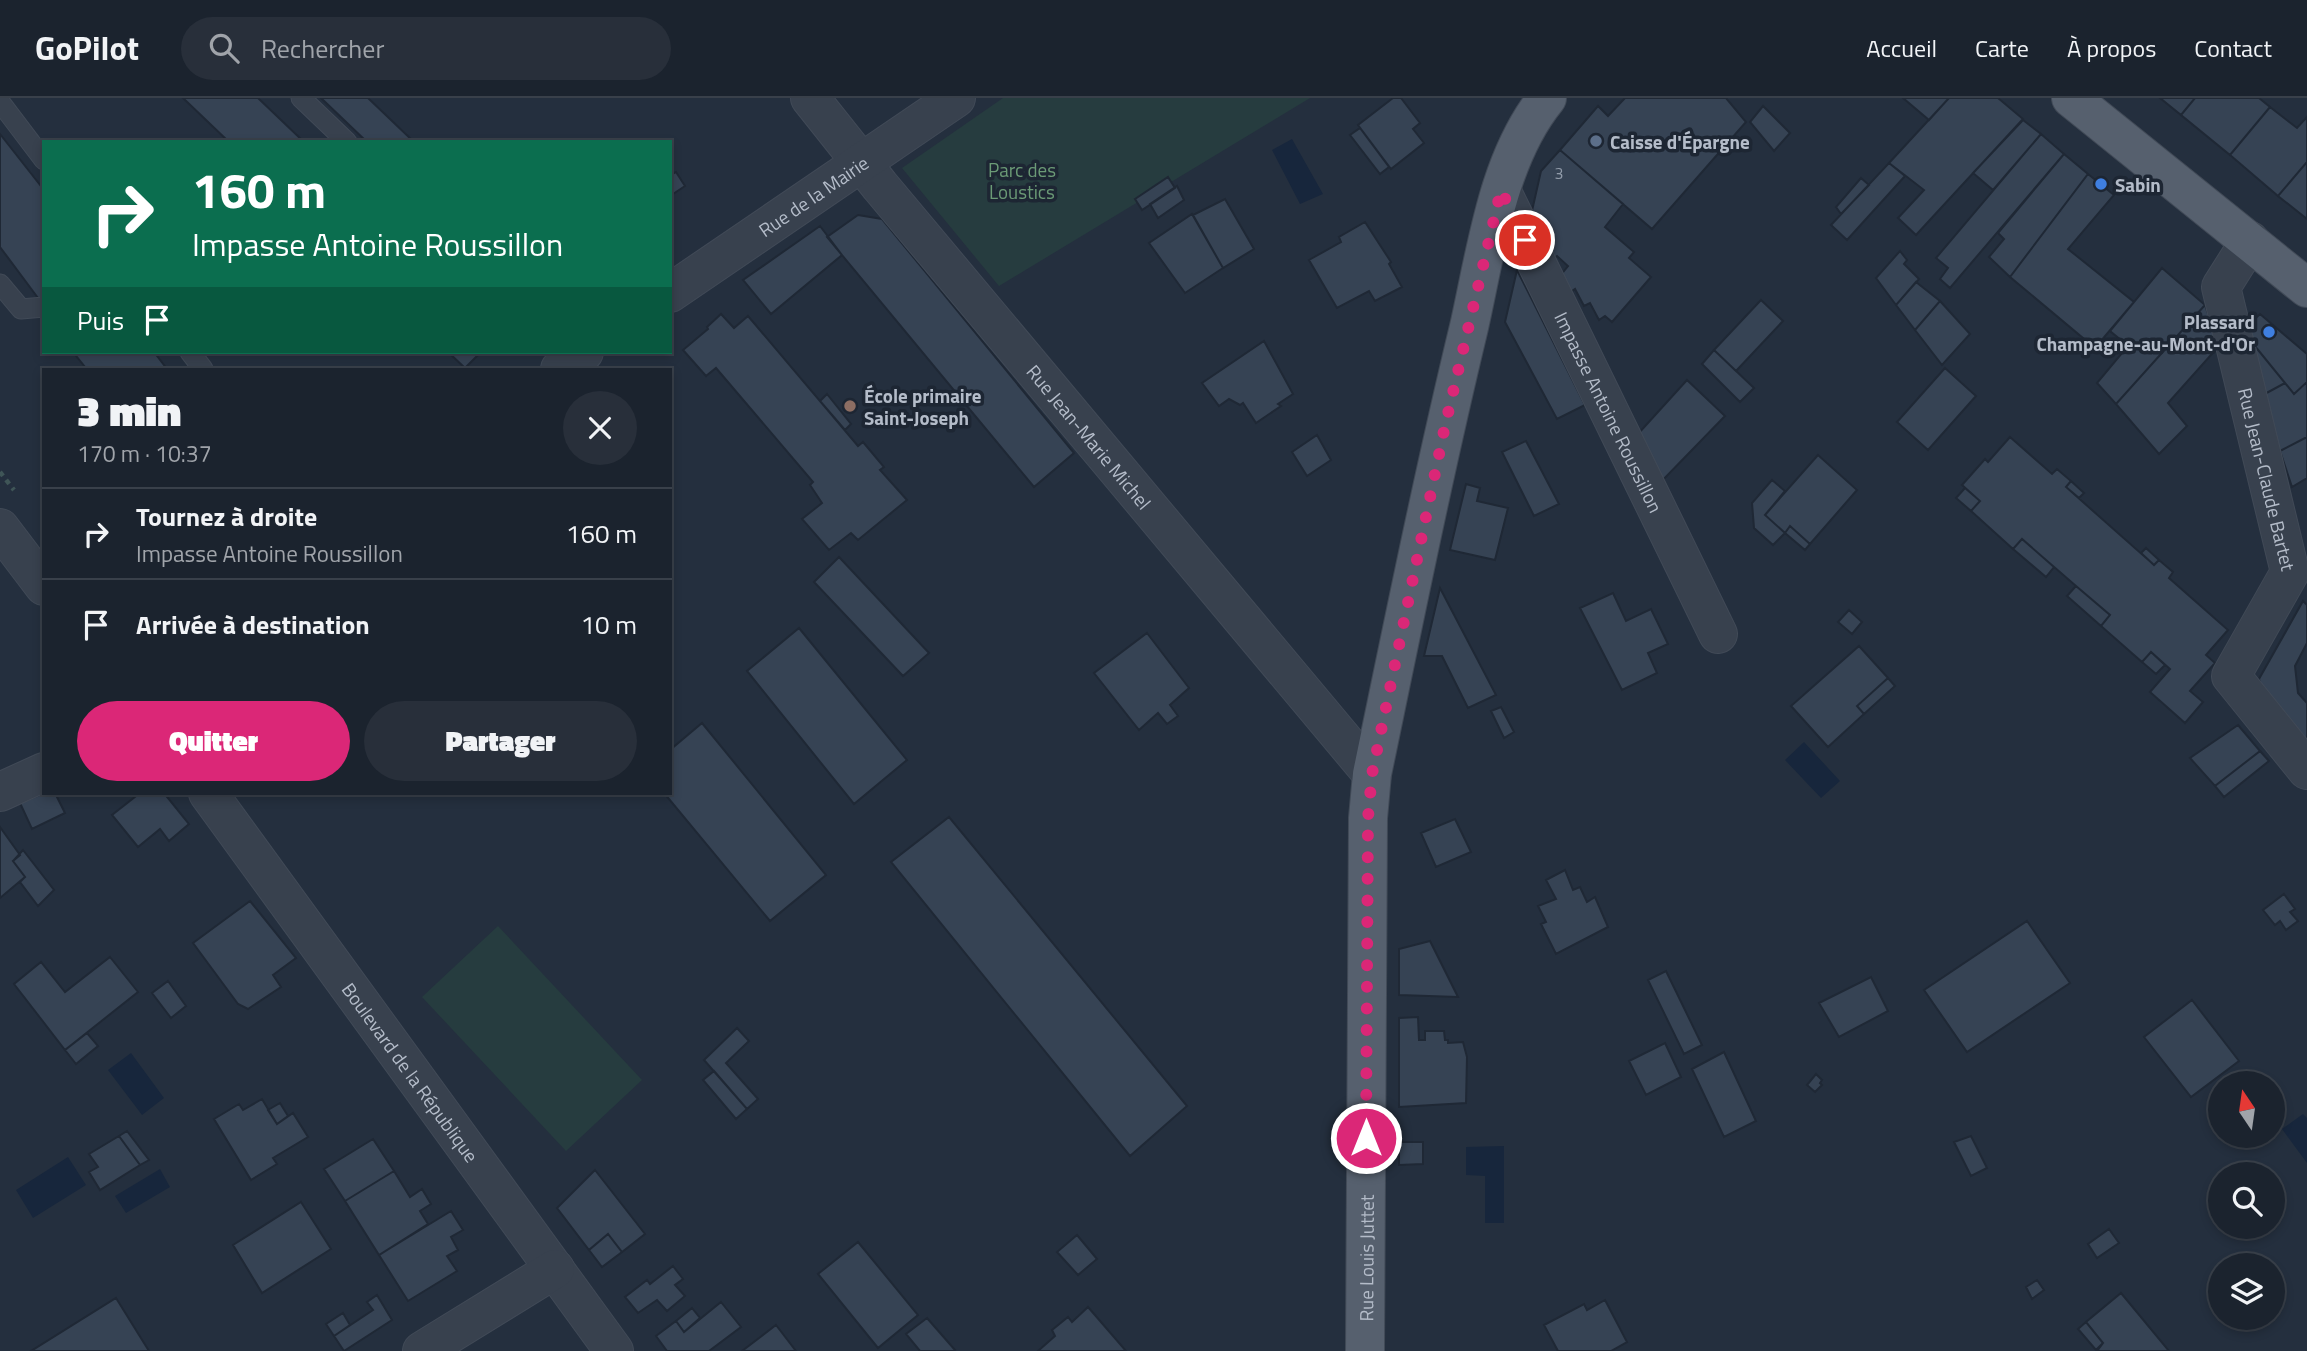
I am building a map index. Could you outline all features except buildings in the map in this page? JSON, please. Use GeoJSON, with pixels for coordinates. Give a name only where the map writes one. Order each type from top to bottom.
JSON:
{"type":"FeatureCollection","features":[{"type":"Feature","properties":{"kind":"main road"},"geometry":{"type":"LineString","coordinates":[[2071,98],[2307,288]]}},
{"type":"Feature","properties":{"kind":"main road","name":"Rue Louis Juttet"},"geometry":{"type":"LineString","coordinates":[[1365,1351],[1368,818],[1372,774],[1445,426],[1501,190],[1536,102]]}},
{"type":"Feature","properties":{"kind":"street","name":"Rue Jean-Marie Michel"},"geometry":{"type":"LineString","coordinates":[[810,98],[857,158],[1372,774]]}},
{"type":"Feature","properties":{"kind":"street","name":"Rue de la Mairie"},"geometry":{"type":"LineString","coordinates":[[672,292],[857,158],[956,98]]}},
{"type":"Feature","properties":{"kind":"street","name":"Impasse Antoine Roussillon"},"geometry":{"type":"LineString","coordinates":[[1501,190],[1718,635]]}},
{"type":"Feature","properties":{"kind":"street","name":"Rue Jean-Claude Bartet"},"geometry":{"type":"LineString","coordinates":[[2250,241],[2221,287],[2290,572],[2231,676],[2307,770]]}},
{"type":"Feature","properties":{"kind":"street"},"geometry":{"type":"LineString","coordinates":[[0,528],[42,583]]}},
{"type":"Feature","properties":{"kind":"street"},"geometry":{"type":"LineString","coordinates":[[0,792],[42,773]]}},
{"type":"Feature","properties":{"kind":"street","name":"Boulevard de la République"},"geometry":{"type":"LineString","coordinates":[[209,795],[614,1351]]}},
{"type":"Feature","properties":{"kind":"street"},"geometry":{"type":"LineString","coordinates":[[422,1351],[555,1269]]}},
{"type":"Feature","properties":{"kind":"lane"},"geometry":{"type":"LineString","coordinates":[[301,98],[345,140]]}},
{"type":"Feature","properties":{"kind":"lane"},"geometry":{"type":"LineString","coordinates":[[0,102],[42,157]]}},
{"type":"Feature","properties":{"kind":"lane"},"geometry":{"type":"LineString","coordinates":[[0,284],[21,309],[42,307]]}},
{"type":"Feature","properties":{"kind":"lane"},"geometry":{"type":"LineString","coordinates":[[192,354],[202,368]]}},
{"type":"Feature","properties":{"kind":"green space","name":"Parc des Loustics"},"geometry":{"type":"Polygon","coordinates":[[[1003,98],[1310,98],[999,286],[902,168],[1003,98]]]}},
{"type":"Feature","properties":{"kind":"green space"},"geometry":{"type":"Polygon","coordinates":[[[498,926],[642,1080],[566,1151],[422,997],[498,926]]]}},
{"type":"Feature","properties":{"kind":"water"},"geometry":{"type":"Polygon","coordinates":[[[1292,139],[1323,194],[1300,204],[1272,150],[1292,139]]]}},
{"type":"Feature","properties":{"kind":"water"},"geometry":{"type":"Polygon","coordinates":[[[1804,742],[1840,781],[1821,798],[1785,760],[1804,742]]]}},
{"type":"Feature","properties":{"kind":"water"},"geometry":{"type":"Polygon","coordinates":[[[131,1053],[164,1098],[142,1115],[108,1070],[131,1053]]]}},
{"type":"Feature","properties":{"kind":"water"},"geometry":{"type":"Polygon","coordinates":[[[2303,1114],[2307,1118],[2307,1163],[2286,1134],[2286,1126],[2303,1114]]]}},
{"type":"Feature","properties":{"kind":"water"},"geometry":{"type":"Polygon","coordinates":[[[1504,1146],[1504,1223],[1485,1223],[1485,1176],[1466,1175],[1466,1147],[1504,1146]]]}},
{"type":"Feature","properties":{"kind":"water"},"geometry":{"type":"Polygon","coordinates":[[[68,1157],[86,1185],[33,1218],[16,1190],[68,1157]]]}},
{"type":"Feature","properties":{"kind":"water"},"geometry":{"type":"Polygon","coordinates":[[[160,1169],[170,1187],[126,1213],[115,1196],[160,1169]]]}},
{"type":"Feature","properties":{"kind":"place","name":"Caisse d'Épargne"},"geometry":{"type":"Point","coordinates":[1596,141]}},
{"type":"Feature","properties":{"kind":"place","name":"Sabin"},"geometry":{"type":"Point","coordinates":[2101,184]}},
{"type":"Feature","properties":{"kind":"place","name":"Plassard Champagne-au-Mont-d'Or"},"geometry":{"type":"Point","coordinates":[2269,332]}},
{"type":"Feature","properties":{"kind":"place","name":"École primaire Saint-Joseph"},"geometry":{"type":"Point","coordinates":[850,406]}},
{"type":"Feature","properties":{"kind":"route"},"geometry":{"type":"LineString","coordinates":[[1366,1138],[1368,818],[1372,774],[1445,426],[1501,190],[1525,240]]}}]}
